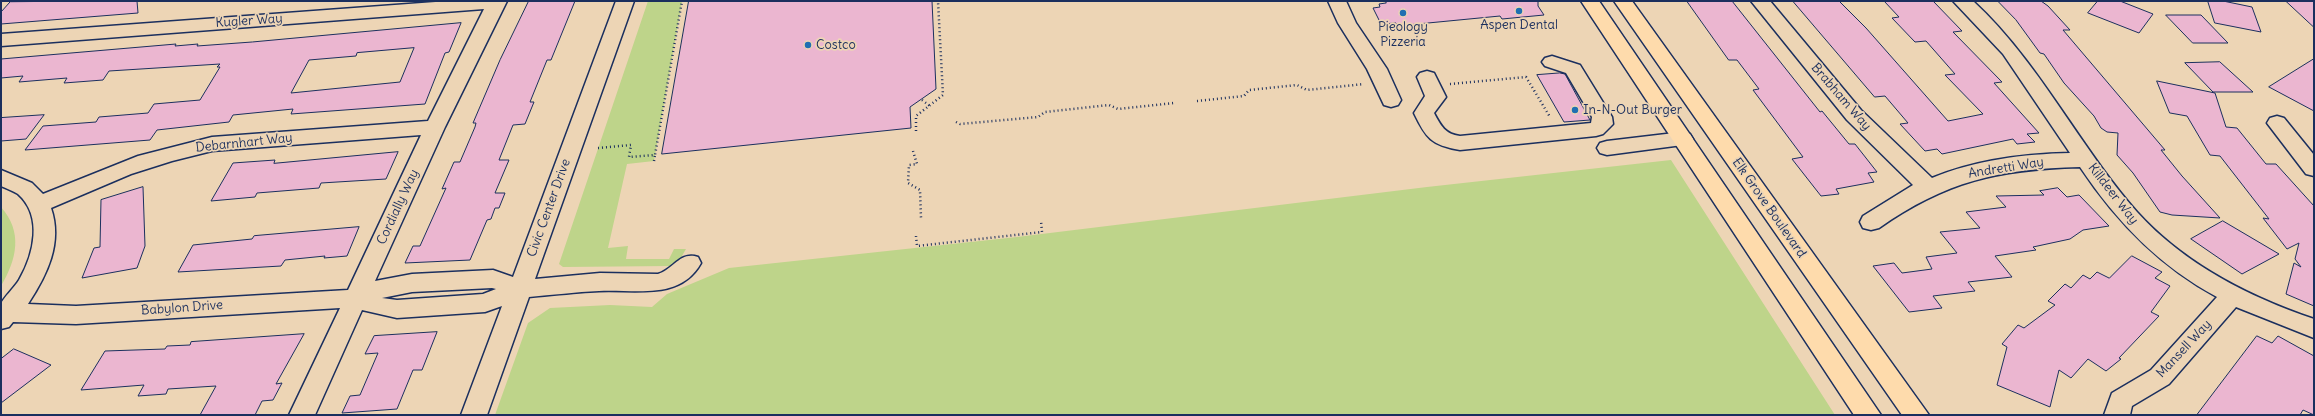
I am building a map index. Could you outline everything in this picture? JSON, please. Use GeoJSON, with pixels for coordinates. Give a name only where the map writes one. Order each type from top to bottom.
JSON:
{"type":"FeatureCollection","features":[{"type":"Feature","properties":{"kind":"main road"},"geometry":{"type":"LineString","coordinates":[[1590,1],[1868,415]]}},
{"type":"Feature","properties":{"kind":"main road","name":"Elk Grove Boulevard"},"geometry":{"type":"LineString","coordinates":[[1623,1],[1916,415]]}},
{"type":"Feature","properties":{"kind":"street","name":"Civic Center Drive"},"geometry":{"type":"LineString","coordinates":[[474,415],[625,1]]}},
{"type":"Feature","properties":{"kind":"street"},"geometry":{"type":"LineString","coordinates":[[1337,1],[1347,23],[1377,69],[1391,100]]}},
{"type":"Feature","properties":{"kind":"street","name":"Brabham Way"},"geometry":{"type":"LineString","coordinates":[[1760,1],[1854,115],[1928,186]]}},
{"type":"Feature","properties":{"kind":"street","name":"Killdeer Way"},"geometry":{"type":"LineString","coordinates":[[1962,1],[2010,50],[2121,207],[2145,233],[2184,265],[2233,295],[2289,320],[2314,329]]}},
{"type":"Feature","properties":{"kind":"street","name":"Kugler Way"},"geometry":{"type":"LineString","coordinates":[[1,40],[498,2]]}},
{"type":"Feature","properties":{"kind":"street","name":"Cordially Way"},"geometry":{"type":"LineString","coordinates":[[302,415],[435,127],[498,2]]}},
{"type":"Feature","properties":{"kind":"street"},"geometry":{"type":"LineString","coordinates":[[1429,82],[1436,97],[1428,104],[1424,113],[1436,137],[1445,141],[1460,143],[1596,129],[1604,124],[1602,117],[1573,69],[1552,62]]}},
{"type":"Feature","properties":{"kind":"street"},"geometry":{"type":"LineString","coordinates":[[2277,122],[2314,169]]}},
{"type":"Feature","properties":{"kind":"street","name":"Debarnhart Way"},"geometry":{"type":"LineString","coordinates":[[38,205],[123,168],[168,153],[193,147],[212,144],[435,127]]}},
{"type":"Feature","properties":{"kind":"street"},"geometry":{"type":"LineString","coordinates":[[1607,148],[1683,139]]}},
{"type":"Feature","properties":{"kind":"street","name":"Andretti Way"},"geometry":{"type":"LineString","coordinates":[[1872,222],[1894,204],[1928,186],[1986,169],[2044,162],[2087,160]]}},
{"type":"Feature","properties":{"kind":"street"},"geometry":{"type":"LineString","coordinates":[[1,178],[21,185],[43,210],[46,225],[41,259],[28,284],[5,317]]}},
{"type":"Feature","properties":{"kind":"street","name":"Babylon Drive"},"geometry":{"type":"LineString","coordinates":[[5,317],[76,315],[356,298],[377,306],[397,309],[484,303],[520,289],[600,282],[658,283],[674,278],[690,263]]}},
{"type":"Feature","properties":{"kind":"street","name":"Mansell Way"},"geometry":{"type":"LineString","coordinates":[[2117,415],[2121,400],[2160,378],[2233,295]]}},
{"type":"Feature","properties":{"kind":"path"},"geometry":{"type":"LineString","coordinates":[[654,161],[682,1]]}},
{"type":"Feature","properties":{"kind":"path"},"geometry":{"type":"LineString","coordinates":[[916,131],[916,116],[943,95],[938,1]]}},
{"type":"Feature","properties":{"kind":"path"},"geometry":{"type":"LineString","coordinates":[[1429,82],[1526,77],[1559,132]]}},
{"type":"Feature","properties":{"kind":"path"},"geometry":{"type":"LineString","coordinates":[[1196,101],[1244,96],[1249,90],[1297,85],[1307,90],[1371,83]]}},
{"type":"Feature","properties":{"kind":"path"},"geometry":{"type":"LineString","coordinates":[[922,100],[930,106]]}},
{"type":"Feature","properties":{"kind":"path"},"geometry":{"type":"LineString","coordinates":[[956,122],[960,124],[1038,117],[1045,112],[1109,105],[1118,109],[1174,103]]}},
{"type":"Feature","properties":{"kind":"path"},"geometry":{"type":"LineString","coordinates":[[598,148],[631,145],[629,157],[655,155]]}},
{"type":"Feature","properties":{"kind":"path"},"geometry":{"type":"LineString","coordinates":[[912,151],[917,164],[909,165],[908,183],[920,190],[920,218]]}},
{"type":"Feature","properties":{"kind":"path"},"geometry":{"type":"LineString","coordinates":[[916,236],[916,246],[1042,232],[1041,221]]}},
{"type":"Feature","properties":{"kind":"green space"},"geometry":{"type":"Polygon","coordinates":[[[648,1],[682,1],[654,161],[627,164],[608,248],[628,246],[626,259],[669,259],[674,249],[686,249],[679,261],[671,266],[563,267],[559,264],[648,1]]]}},
{"type":"Feature","properties":{"kind":"green space"},"geometry":{"type":"Polygon","coordinates":[[[1671,160],[1835,415],[495,415],[528,323],[550,308],[610,305],[652,307],[667,294],[729,268],[1017,237],[1427,187],[1671,160]]]}},
{"type":"Feature","properties":{"kind":"green space"},"geometry":{"type":"Polygon","coordinates":[[[1,207],[13,226],[15,246],[11,266],[1,286],[1,207]]]}},
{"type":"Feature","properties":{"kind":"building"},"geometry":{"type":"Polygon","coordinates":[[[137,1],[138,13],[1,24],[1,12],[10,2],[137,1]]]}},
{"type":"Feature","properties":{"kind":"building"},"geometry":{"type":"Polygon","coordinates":[[[529,1],[575,1],[551,60],[547,60],[530,102],[534,102],[525,124],[513,125],[499,160],[509,160],[495,193],[505,193],[499,208],[495,208],[491,219],[487,220],[470,260],[405,263],[413,246],[420,246],[446,188],[442,189],[454,162],[460,162],[475,127],[476,123],[473,123],[500,60],[529,1]]]}},
{"type":"Feature","properties":{"kind":"building","name":"Costco"},"geometry":{"type":"Polygon","coordinates":[[[689,1],[932,1],[936,89],[910,107],[911,128],[662,154],[689,1]]]}},
{"type":"Feature","properties":{"kind":"building"},"geometry":{"type":"Polygon","coordinates":[[[1385,1],[1538,1],[1538,6],[1544,15],[1502,19],[1500,16],[1397,26],[1396,23],[1381,24],[1373,8],[1380,7],[1379,4],[1386,3],[1385,1]]]}},
{"type":"Feature","properties":{"kind":"building"},"geometry":{"type":"Polygon","coordinates":[[[1687,1],[1732,1],[1820,112],[1822,111],[1849,144],[1855,144],[1877,172],[1868,173],[1874,182],[1836,189],[1839,194],[1821,196],[1792,159],[1803,157],[1753,90],[1759,89],[1737,60],[1729,60],[1687,1]]]}},
{"type":"Feature","properties":{"kind":"building"},"geometry":{"type":"Polygon","coordinates":[[[1793,1],[1839,1],[1866,28],[1948,121],[1983,114],[1945,75],[1955,74],[1926,41],[1915,42],[1892,18],[1899,17],[1884,1],[1933,1],[1962,31],[1953,32],[2002,82],[1994,83],[2039,133],[2027,134],[2035,142],[2017,144],[2013,139],[1942,154],[1937,149],[1925,151],[1900,124],[1908,123],[1885,96],[1875,97],[1793,1]]]}},
{"type":"Feature","properties":{"kind":"building"},"geometry":{"type":"Polygon","coordinates":[[[1998,1],[2041,1],[2048,6],[2070,30],[2063,30],[2165,150],[2161,150],[2182,176],[2220,218],[2172,215],[2160,212],[2133,173],[2117,155],[2118,133],[2107,132],[2101,128],[2094,116],[2064,83],[2044,54],[2040,53],[2016,20],[1998,1]]]}},
{"type":"Feature","properties":{"kind":"building"},"geometry":{"type":"Polygon","coordinates":[[[2098,1],[2120,1],[2153,14],[2139,33],[2088,13],[2098,1]]]}},
{"type":"Feature","properties":{"kind":"building"},"geometry":{"type":"Polygon","coordinates":[[[2208,1],[2223,1],[2252,7],[2261,32],[2215,23],[2208,1]]]}},
{"type":"Feature","properties":{"kind":"building"},"geometry":{"type":"Polygon","coordinates":[[[2286,1],[2314,1],[2314,27],[2286,1]]]}},
{"type":"Feature","properties":{"kind":"building"},"geometry":{"type":"Polygon","coordinates":[[[2166,15],[2201,15],[2228,43],[2193,43],[2166,15]]]}},
{"type":"Feature","properties":{"kind":"building"},"geometry":{"type":"Polygon","coordinates":[[[461,23],[449,52],[445,53],[425,104],[291,114],[293,109],[233,115],[229,122],[157,130],[150,140],[25,150],[43,126],[96,122],[99,117],[148,113],[154,104],[200,100],[220,67],[217,67],[220,64],[109,71],[103,80],[64,83],[67,78],[19,82],[23,76],[1,78],[1,59],[176,44],[175,46],[198,44],[197,46],[461,23]],[[414,48],[357,53],[356,56],[309,60],[291,93],[400,82],[414,48]]]}},
{"type":"Feature","properties":{"kind":"building"},"geometry":{"type":"Polygon","coordinates":[[[2314,59],[2314,111],[2269,87],[2314,59]]]}},
{"type":"Feature","properties":{"kind":"building"},"geometry":{"type":"Polygon","coordinates":[[[2220,62],[2253,92],[2213,92],[2185,63],[2220,62]]]}},
{"type":"Feature","properties":{"kind":"building"},"geometry":{"type":"Polygon","coordinates":[[[1565,74],[1590,120],[1564,122],[1537,75],[1565,74]]]}},
{"type":"Feature","properties":{"kind":"building"},"geometry":{"type":"Polygon","coordinates":[[[2157,81],[2215,93],[2226,127],[2237,128],[2266,164],[2276,164],[2314,206],[2314,306],[2286,294],[2294,263],[2301,267],[2295,259],[2299,243],[2287,249],[2263,218],[2269,219],[2220,156],[2210,155],[2187,116],[2170,113],[2157,81]]]}},
{"type":"Feature","properties":{"kind":"building"},"geometry":{"type":"Polygon","coordinates":[[[44,115],[26,139],[1,141],[1,118],[44,115]]]}},
{"type":"Feature","properties":{"kind":"building"},"geometry":{"type":"Polygon","coordinates":[[[398,152],[386,179],[321,183],[319,188],[257,193],[255,197],[211,201],[233,163],[275,160],[274,163],[398,152]]]}},
{"type":"Feature","properties":{"kind":"building"},"geometry":{"type":"Polygon","coordinates":[[[143,187],[145,246],[137,268],[82,278],[94,248],[100,247],[101,200],[143,187]]]}},
{"type":"Feature","properties":{"kind":"building"},"geometry":{"type":"Polygon","coordinates":[[[2058,188],[2067,197],[2079,195],[2109,226],[2083,230],[2070,239],[2033,247],[2036,250],[1995,256],[2012,277],[1968,282],[1975,291],[1933,296],[1942,308],[1909,312],[1873,266],[1894,263],[1902,273],[1932,269],[1926,257],[1957,253],[1940,232],[1980,228],[1966,212],[2006,207],[1996,196],[2044,195],[2040,191],[2058,188]]]}},
{"type":"Feature","properties":{"kind":"building"},"geometry":{"type":"Polygon","coordinates":[[[2223,221],[2279,254],[2242,274],[2191,239],[2223,221]]]}},
{"type":"Feature","properties":{"kind":"building"},"geometry":{"type":"Polygon","coordinates":[[[359,227],[347,256],[324,258],[325,256],[285,260],[281,266],[178,272],[193,245],[252,239],[254,236],[359,227]]]}},
{"type":"Feature","properties":{"kind":"building"},"geometry":{"type":"Polygon","coordinates":[[[2132,256],[2162,272],[2155,278],[2170,286],[2151,312],[2159,316],[2119,358],[2121,359],[2106,371],[2088,359],[2071,378],[2059,370],[2050,407],[1997,385],[2007,347],[2002,344],[2018,325],[2024,328],[2055,305],[2048,301],[2065,284],[2071,288],[2083,275],[2090,279],[2097,272],[2109,278],[2132,256]]]}},
{"type":"Feature","properties":{"kind":"building"},"geometry":{"type":"Polygon","coordinates":[[[437,332],[422,370],[413,370],[397,409],[342,413],[350,396],[360,395],[378,353],[365,354],[374,336],[437,332]]]}},
{"type":"Feature","properties":{"kind":"building"},"geometry":{"type":"Polygon","coordinates":[[[304,334],[276,384],[282,383],[273,400],[262,401],[255,415],[200,415],[216,386],[168,389],[166,394],[138,396],[144,385],[81,390],[105,351],[165,349],[167,346],[190,345],[191,342],[304,334]]]}},
{"type":"Feature","properties":{"kind":"building"},"geometry":{"type":"Polygon","coordinates":[[[2257,336],[2272,343],[2278,336],[2314,356],[2314,415],[2303,410],[2300,415],[2197,415],[2257,336]]]}},
{"type":"Feature","properties":{"kind":"building"},"geometry":{"type":"Polygon","coordinates":[[[14,349],[51,365],[1,403],[1,359],[14,349]]]}},
{"type":"Feature","properties":{"kind":"place","name":"Aspen Dental"},"geometry":{"type":"Point","coordinates":[1519,11]}},
{"type":"Feature","properties":{"kind":"place","name":"Pieology Pizzeria"},"geometry":{"type":"Point","coordinates":[1403,13]}},
{"type":"Feature","properties":{"kind":"place","name":"Costco"},"geometry":{"type":"Point","coordinates":[808,45]}},
{"type":"Feature","properties":{"kind":"place","name":"In-N-Out Burger"},"geometry":{"type":"Point","coordinates":[1575,110]}}]}
